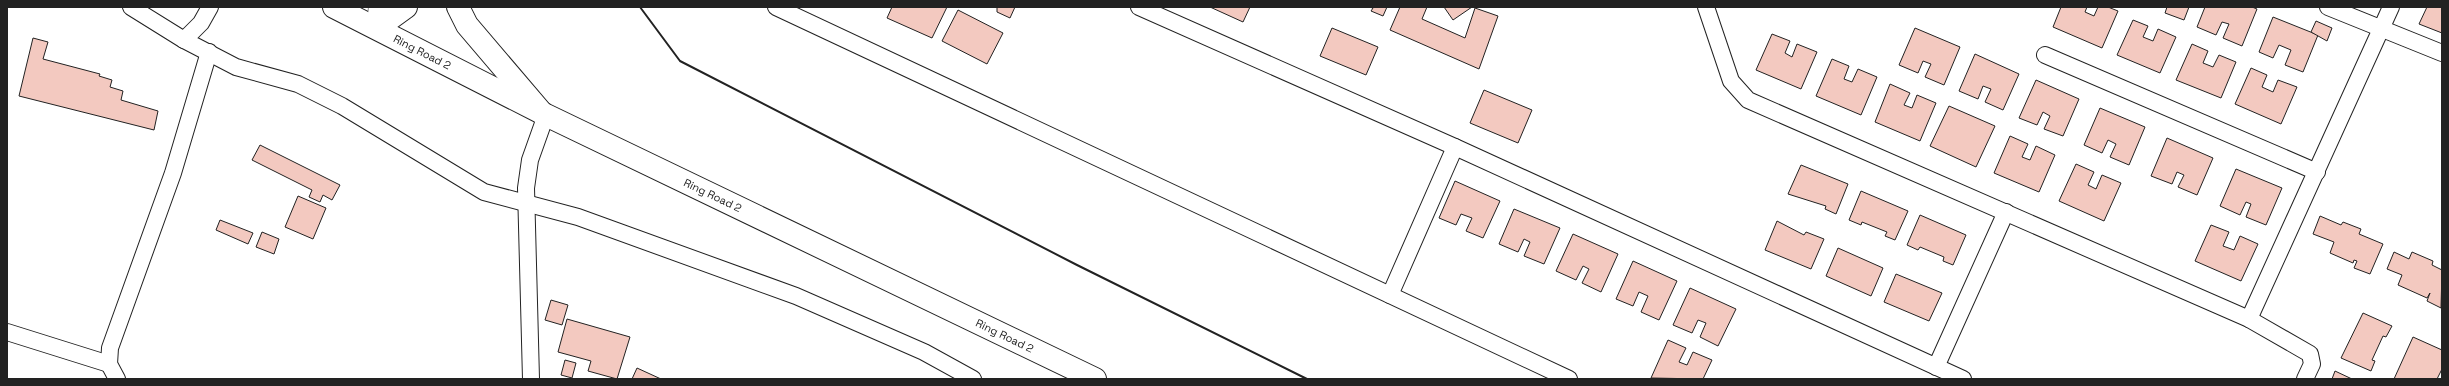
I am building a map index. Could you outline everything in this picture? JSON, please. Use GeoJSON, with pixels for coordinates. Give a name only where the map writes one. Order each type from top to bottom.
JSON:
{"type":"FeatureCollection","features":[{"type":"Feature","properties":{"kind":"main road","name":"Ring Road 2"},"geometry":{"type":"LineString","coordinates":[[334,7],[370,16],[544,114],[1095,379]]}},
{"type":"Feature","properties":{"kind":"main road"},"geometry":{"type":"LineString","coordinates":[[370,16],[406,7]]}},
{"type":"Feature","properties":{"kind":"main road"},"geometry":{"type":"LineString","coordinates":[[458,7],[467,25],[544,114]]}},
{"type":"Feature","properties":{"kind":"street"},"geometry":{"type":"LineString","coordinates":[[131,7],[184,40],[236,67],[298,84],[342,106],[484,192],[578,217],[796,296],[917,348],[973,379]]}},
{"type":"Feature","properties":{"kind":"street"},"geometry":{"type":"LineString","coordinates":[[184,40],[201,23],[210,7]]}},
{"type":"Feature","properties":{"kind":"street"},"geometry":{"type":"LineString","coordinates":[[1139,7],[1455,147],[1963,379]]}},
{"type":"Feature","properties":{"kind":"street"},"geometry":{"type":"LineString","coordinates":[[1706,7],[1731,81],[1748,100],[2249,319],[2310,354],[2312,364],[2305,379]]}},
{"type":"Feature","properties":{"kind":"street"},"geometry":{"type":"LineString","coordinates":[[2328,7],[2442,53]]}},
{"type":"Feature","properties":{"kind":"street"},"geometry":{"type":"LineString","coordinates":[[2249,319],[2391,7]]}},
{"type":"Feature","properties":{"kind":"street"},"geometry":{"type":"LineString","coordinates":[[785,9],[1569,379]]}},
{"type":"Feature","properties":{"kind":"street"},"geometry":{"type":"LineString","coordinates":[[118,379],[109,364],[110,348],[173,172],[209,52]]}},
{"type":"Feature","properties":{"kind":"street"},"geometry":{"type":"LineString","coordinates":[[2045,55],[2317,172]]}},
{"type":"Feature","properties":{"kind":"street"},"geometry":{"type":"LineString","coordinates":[[531,379],[526,188],[530,160],[544,114]]}},
{"type":"Feature","properties":{"kind":"street"},"geometry":{"type":"LineString","coordinates":[[1390,295],[1455,147]]}},
{"type":"Feature","properties":{"kind":"street"},"geometry":{"type":"LineString","coordinates":[[1936,367],[2006,212]]}},
{"type":"Feature","properties":{"kind":"street"},"geometry":{"type":"LineString","coordinates":[[7,332],[109,364]]}},
{"type":"Feature","properties":{"kind":"building"},"geometry":{"type":"Polygon","coordinates":[[[892,7],[947,7],[932,38],[887,18],[892,7]]]}},
{"type":"Feature","properties":{"kind":"building"},"geometry":{"type":"Polygon","coordinates":[[[997,7],[1015,7],[1010,18],[997,12],[997,7]]]}},
{"type":"Feature","properties":{"kind":"building"},"geometry":{"type":"Polygon","coordinates":[[[1210,7],[1250,7],[1243,22],[1210,7]]]}},
{"type":"Feature","properties":{"kind":"building"},"geometry":{"type":"Polygon","coordinates":[[[1369,7],[1387,7],[1383,16],[1371,11],[1373,8],[1369,7]]]}},
{"type":"Feature","properties":{"kind":"building"},"geometry":{"type":"Polygon","coordinates":[[[1400,7],[1427,7],[1422,19],[1465,38],[1475,8],[1498,16],[1479,69],[1390,30],[1400,7]]]}},
{"type":"Feature","properties":{"kind":"building"},"geometry":{"type":"Polygon","coordinates":[[[1444,7],[1472,7],[1453,20],[1444,7]]]}},
{"type":"Feature","properties":{"kind":"building"},"geometry":{"type":"Polygon","coordinates":[[[2061,7],[2087,7],[2085,12],[2094,16],[2098,7],[2108,7],[2118,11],[2102,48],[2053,27],[2061,7]]]}},
{"type":"Feature","properties":{"kind":"building"},"geometry":{"type":"Polygon","coordinates":[[[2167,7],[2189,7],[2184,20],[2165,13],[2167,7]]]}},
{"type":"Feature","properties":{"kind":"building"},"geometry":{"type":"Polygon","coordinates":[[[2205,7],[2252,7],[2257,9],[2242,46],[2223,38],[2229,24],[2222,22],[2216,35],[2197,27],[2205,7]]]}},
{"type":"Feature","properties":{"kind":"building"},"geometry":{"type":"Polygon","coordinates":[[[2427,7],[2442,7],[2442,33],[2419,24],[2427,7]]]}},
{"type":"Feature","properties":{"kind":"building"},"geometry":{"type":"Polygon","coordinates":[[[958,10],[1003,33],[987,64],[942,41],[958,10]]]}},
{"type":"Feature","properties":{"kind":"building"},"geometry":{"type":"Polygon","coordinates":[[[2273,17],[2318,35],[2303,72],[2285,65],[2291,50],[2279,45],[2273,58],[2259,52],[2273,17]]]}},
{"type":"Feature","properties":{"kind":"building"},"geometry":{"type":"Polygon","coordinates":[[[2133,20],[2148,26],[2143,37],[2153,41],[2158,29],[2176,37],[2160,73],[2117,55],[2133,20]]]}},
{"type":"Feature","properties":{"kind":"building"},"geometry":{"type":"Polygon","coordinates":[[[2316,21],[2332,28],[2327,41],[2311,32],[2316,21]]]}},
{"type":"Feature","properties":{"kind":"building"},"geometry":{"type":"Polygon","coordinates":[[[1332,28],[1378,47],[1366,75],[1320,56],[1332,28]]]}},
{"type":"Feature","properties":{"kind":"building"},"geometry":{"type":"Polygon","coordinates":[[[1915,28],[1960,47],[1944,85],[1925,77],[1931,64],[1923,61],[1918,73],[1899,65],[1915,28]]]}},
{"type":"Feature","properties":{"kind":"building"},"geometry":{"type":"Polygon","coordinates":[[[1772,34],[1790,41],[1785,53],[1792,57],[1797,44],[1817,52],[1801,89],[1756,70],[1772,34]]]}},
{"type":"Feature","properties":{"kind":"building"},"geometry":{"type":"Polygon","coordinates":[[[33,38],[48,42],[43,59],[100,74],[99,76],[112,80],[110,87],[123,91],[121,100],[158,111],[154,130],[19,96],[33,38]]]}},
{"type":"Feature","properties":{"kind":"building"},"geometry":{"type":"Polygon","coordinates":[[[2192,44],[2208,51],[2203,63],[2213,67],[2219,55],[2236,62],[2221,98],[2176,80],[2192,44]]]}},
{"type":"Feature","properties":{"kind":"building"},"geometry":{"type":"Polygon","coordinates":[[[1975,54],[2019,74],[2003,110],[1985,102],[1991,89],[1983,86],[1978,99],[1959,91],[1975,54]]]}},
{"type":"Feature","properties":{"kind":"building"},"geometry":{"type":"Polygon","coordinates":[[[1832,59],[1849,66],[1844,79],[1852,82],[1858,69],[1877,77],[1861,115],[1816,96],[1832,59]]]}},
{"type":"Feature","properties":{"kind":"building"},"geometry":{"type":"Polygon","coordinates":[[[2251,68],[2267,75],[2262,87],[2273,92],[2278,80],[2297,87],[2281,124],[2235,104],[2251,68]]]}},
{"type":"Feature","properties":{"kind":"building"},"geometry":{"type":"Polygon","coordinates":[[[2036,80],[2079,99],[2063,136],[2044,129],[2050,116],[2043,112],[2037,125],[2019,118],[2036,80]]]}},
{"type":"Feature","properties":{"kind":"building"},"geometry":{"type":"Polygon","coordinates":[[[1890,84],[1910,93],[1904,105],[1912,108],[1917,95],[1936,103],[1920,141],[1875,122],[1890,84]]]}},
{"type":"Feature","properties":{"kind":"building"},"geometry":{"type":"Polygon","coordinates":[[[1484,90],[1532,110],[1518,143],[1470,123],[1484,90]]]}},
{"type":"Feature","properties":{"kind":"building"},"geometry":{"type":"Polygon","coordinates":[[[1949,106],[1995,126],[1976,167],[1930,146],[1949,106]]]}},
{"type":"Feature","properties":{"kind":"building"},"geometry":{"type":"Polygon","coordinates":[[[2100,108],[2145,127],[2129,165],[2110,157],[2116,144],[2108,140],[2102,153],[2084,145],[2100,108]]]}},
{"type":"Feature","properties":{"kind":"building"},"geometry":{"type":"Polygon","coordinates":[[[2010,136],[2028,144],[2022,157],[2030,160],[2036,146],[2055,155],[2039,192],[1994,173],[2010,136]]]}},
{"type":"Feature","properties":{"kind":"building"},"geometry":{"type":"Polygon","coordinates":[[[2167,138],[2213,158],[2197,195],[2178,187],[2184,175],[2177,172],[2172,184],[2151,176],[2167,138]]]}},
{"type":"Feature","properties":{"kind":"building"},"geometry":{"type":"Polygon","coordinates":[[[260,145],[340,185],[332,200],[323,195],[320,202],[309,197],[312,190],[252,160],[260,145]]]}},
{"type":"Feature","properties":{"kind":"building"},"geometry":{"type":"Polygon","coordinates":[[[2076,164],[2094,172],[2088,185],[2096,189],[2102,175],[2121,183],[2104,221],[2059,201],[2076,164]]]}},
{"type":"Feature","properties":{"kind":"building"},"geometry":{"type":"Polygon","coordinates":[[[1801,165],[1848,184],[1836,214],[1825,209],[1826,206],[1788,194],[1801,165]]]}},
{"type":"Feature","properties":{"kind":"building"},"geometry":{"type":"Polygon","coordinates":[[[2236,169],[2282,188],[2266,225],[2246,217],[2251,204],[2246,202],[2240,215],[2220,206],[2236,169]]]}},
{"type":"Feature","properties":{"kind":"building"},"geometry":{"type":"Polygon","coordinates":[[[1455,181],[1500,201],[1483,238],[1466,231],[1472,218],[1461,214],[1456,225],[1439,218],[1455,181]]]}},
{"type":"Feature","properties":{"kind":"building"},"geometry":{"type":"Polygon","coordinates":[[[1861,191],[1908,211],[1895,240],[1885,236],[1887,232],[1862,222],[1861,225],[1849,220],[1861,191]]]}},
{"type":"Feature","properties":{"kind":"building"},"geometry":{"type":"Polygon","coordinates":[[[298,196],[326,208],[313,239],[285,227],[298,196]]]}},
{"type":"Feature","properties":{"kind":"building"},"geometry":{"type":"Polygon","coordinates":[[[1514,209],[1560,228],[1544,264],[1524,256],[1530,242],[1524,239],[1518,252],[1499,244],[1514,209]]]}},
{"type":"Feature","properties":{"kind":"building"},"geometry":{"type":"Polygon","coordinates":[[[1920,215],[1966,235],[1953,265],[1943,261],[1944,257],[1920,247],[1918,250],[1907,245],[1920,215]]]}},
{"type":"Feature","properties":{"kind":"building"},"geometry":{"type":"Polygon","coordinates":[[[2320,216],[2341,225],[2343,222],[2361,229],[2359,234],[2383,244],[2370,274],[2354,268],[2357,261],[2354,260],[2353,263],[2330,253],[2334,242],[2313,234],[2320,216]]]}},
{"type":"Feature","properties":{"kind":"building"},"geometry":{"type":"Polygon","coordinates":[[[220,220],[253,233],[248,244],[216,230],[220,220]]]}},
{"type":"Feature","properties":{"kind":"building"},"geometry":{"type":"Polygon","coordinates":[[[1777,221],[1804,235],[1806,232],[1824,239],[1811,269],[1765,250],[1777,221]]]}},
{"type":"Feature","properties":{"kind":"building"},"geometry":{"type":"Polygon","coordinates":[[[2211,225],[2229,232],[2223,246],[2234,250],[2240,236],[2258,244],[2241,281],[2195,261],[2211,225]]]}},
{"type":"Feature","properties":{"kind":"building"},"geometry":{"type":"Polygon","coordinates":[[[262,232],[279,239],[274,254],[256,247],[262,232]]]}},
{"type":"Feature","properties":{"kind":"building"},"geometry":{"type":"Polygon","coordinates":[[[1573,234],[1618,254],[1601,292],[1582,283],[1589,269],[1583,266],[1576,280],[1556,271],[1573,234]]]}},
{"type":"Feature","properties":{"kind":"building"},"geometry":{"type":"Polygon","coordinates":[[[1838,248],[1883,268],[1871,296],[1826,276],[1838,248]]]}},
{"type":"Feature","properties":{"kind":"building"},"geometry":{"type":"Polygon","coordinates":[[[2394,252],[2409,259],[2412,252],[2433,261],[2432,265],[2442,270],[2441,308],[2427,301],[2430,293],[2427,298],[2398,285],[2402,275],[2387,269],[2394,252]]]}},
{"type":"Feature","properties":{"kind":"building"},"geometry":{"type":"Polygon","coordinates":[[[1633,261],[1677,281],[1659,320],[1641,312],[1648,296],[1639,292],[1633,306],[1616,299],[1633,261]]]}},
{"type":"Feature","properties":{"kind":"building"},"geometry":{"type":"Polygon","coordinates":[[[1896,274],[1942,293],[1929,321],[1884,302],[1896,274]]]}},
{"type":"Feature","properties":{"kind":"building"},"geometry":{"type":"Polygon","coordinates":[[[1690,288],[1736,309],[1718,346],[1700,337],[1706,323],[1698,320],[1692,333],[1673,325],[1690,288]]]}},
{"type":"Feature","properties":{"kind":"building"},"geometry":{"type":"Polygon","coordinates":[[[551,300],[568,305],[562,325],[545,320],[551,300]]]}},
{"type":"Feature","properties":{"kind":"building"},"geometry":{"type":"Polygon","coordinates":[[[2363,313],[2392,326],[2386,337],[2383,336],[2372,360],[2375,361],[2371,371],[2341,358],[2363,313]]]}},
{"type":"Feature","properties":{"kind":"building"},"geometry":{"type":"Polygon","coordinates":[[[567,319],[630,337],[617,379],[588,371],[591,361],[558,352],[567,319]]]}},
{"type":"Feature","properties":{"kind":"building"},"geometry":{"type":"Polygon","coordinates":[[[2413,337],[2442,350],[2442,369],[2437,379],[2394,379],[2413,337]]]}},
{"type":"Feature","properties":{"kind":"building"},"geometry":{"type":"Polygon","coordinates":[[[1668,340],[1686,348],[1679,362],[1687,365],[1693,352],[1712,360],[1703,379],[1651,378],[1668,340]]]}},
{"type":"Feature","properties":{"kind":"building"},"geometry":{"type":"Polygon","coordinates":[[[565,360],[576,363],[572,378],[561,375],[565,360]]]}},
{"type":"Feature","properties":{"kind":"building"},"geometry":{"type":"Polygon","coordinates":[[[637,368],[661,379],[632,379],[637,368]]]}},
{"type":"Feature","properties":{"kind":"building"},"geometry":{"type":"Polygon","coordinates":[[[2335,371],[2352,379],[2332,379],[2335,371]]]}},
{"type":"Feature","properties":{"kind":"wall"},"geometry":{"type":"LineString","coordinates":[[640,7],[680,61],[1077,265],[1307,379]]}}]}
